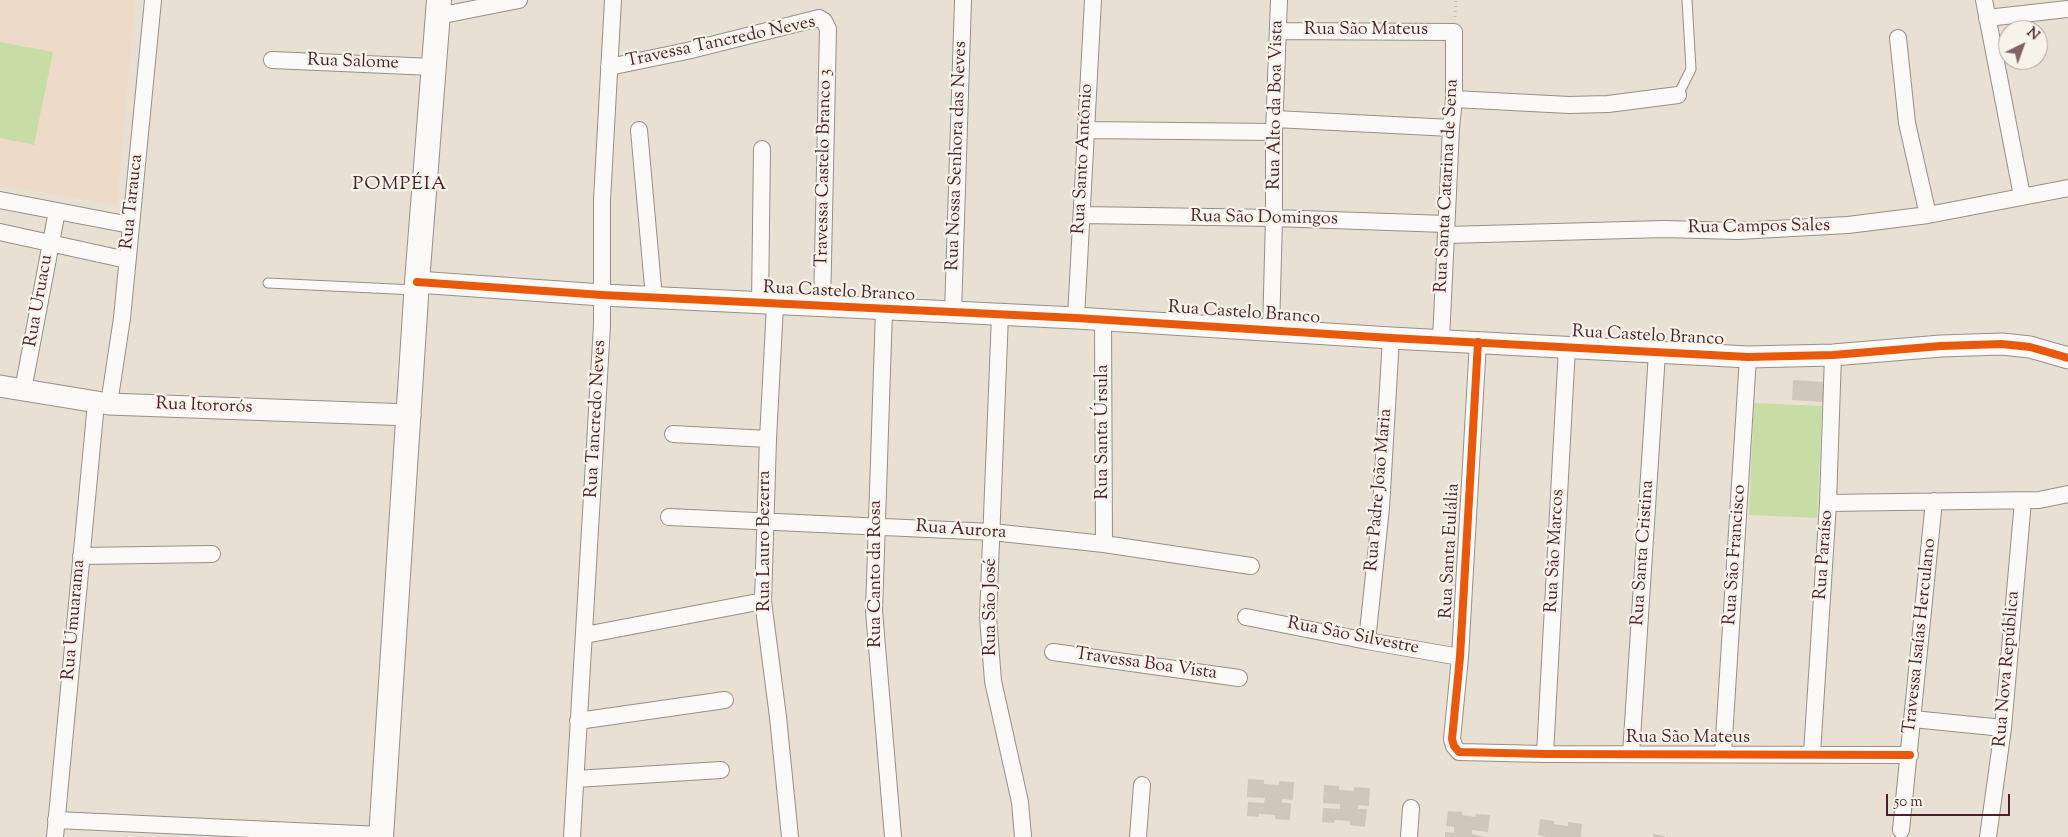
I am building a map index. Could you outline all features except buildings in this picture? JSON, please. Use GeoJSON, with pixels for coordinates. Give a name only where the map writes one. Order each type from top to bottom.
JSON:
{"type":"FeatureCollection","features":[{"type":"Feature","properties":{"kind":"main road"},"geometry":{"type":"LineString","coordinates":[[381,836],[410,415],[416,286],[438,8]]}},
{"type":"Feature","properties":{"kind":"street","name":"Rua Tarauca"},"geometry":{"type":"LineString","coordinates":[[103,403],[122,318],[153,0]]}},
{"type":"Feature","properties":{"kind":"street"},"geometry":{"type":"LineString","coordinates":[[438,8],[519,0]]}},
{"type":"Feature","properties":{"kind":"street","name":"Rua Tancredo Neves"},"geometry":{"type":"LineString","coordinates":[[572,837],[602,335],[602,200],[613,0]]}},
{"type":"Feature","properties":{"kind":"street","name":"Rua Nossa Senhora das Neves"},"geometry":{"type":"LineString","coordinates":[[953,312],[963,0]]}},
{"type":"Feature","properties":{"kind":"street","name":"Rua Santo Antônio"},"geometry":{"type":"LineString","coordinates":[[1076,318],[1093,0]]}},
{"type":"Feature","properties":{"kind":"street","name":"Rua Alto da Boa Vista"},"geometry":{"type":"LineString","coordinates":[[1271,331],[1274,126],[1279,0]]}},
{"type":"Feature","properties":{"kind":"street"},"geometry":{"type":"LineString","coordinates":[[1984,0],[2022,196]]}},
{"type":"Feature","properties":{"kind":"street"},"geometry":{"type":"LineString","coordinates":[[1987,18],[2068,9]]}},
{"type":"Feature","properties":{"kind":"street","name":"Travessa Tancredo Neves"},"geometry":{"type":"LineString","coordinates":[[609,67],[687,51],[820,18],[828,29]]}},
{"type":"Feature","properties":{"kind":"street","name":"Travessa Castelo Branco 3"},"geometry":{"type":"LineString","coordinates":[[822,307],[828,29]]}},
{"type":"Feature","properties":{"kind":"street","name":"Rua São Mateus"},"geometry":{"type":"LineString","coordinates":[[1278,31],[1454,32]]}},
{"type":"Feature","properties":{"kind":"street","name":"Rua Santa Catarina de Sena"},"geometry":{"type":"LineString","coordinates":[[1441,340],[1454,99],[1454,32]]}},
{"type":"Feature","properties":{"kind":"street"},"geometry":{"type":"LineString","coordinates":[[1898,38],[1908,123],[1928,215]]}},
{"type":"Feature","properties":{"kind":"street","name":"Rua Salome"},"geometry":{"type":"LineString","coordinates":[[272,60],[433,66]]}},
{"type":"Feature","properties":{"kind":"street"},"geometry":{"type":"LineString","coordinates":[[1454,99],[1569,105],[1608,104],[1678,95]]}},
{"type":"Feature","properties":{"kind":"street"},"geometry":{"type":"LineString","coordinates":[[1086,130],[1274,126],[1451,128]]}},
{"type":"Feature","properties":{"kind":"street"},"geometry":{"type":"LineString","coordinates":[[639,130],[654,298]]}},
{"type":"Feature","properties":{"kind":"street","name":"Rua Lauro Bezerra"},"geometry":{"type":"LineString","coordinates":[[762,149],[767,304],[768,439],[763,601],[778,718],[790,837]]}},
{"type":"Feature","properties":{"kind":"street","name":"Rua Campos Sales"},"geometry":{"type":"LineString","coordinates":[[1446,230],[1664,229],[1738,231],[1848,225],[1928,215],[2068,188]]}},
{"type":"Feature","properties":{"kind":"street"},"geometry":{"type":"LineString","coordinates":[[0,200],[130,225]]}},
{"type":"Feature","properties":{"kind":"street","name":"Rua Uruacu"},"geometry":{"type":"LineString","coordinates":[[23,390],[57,211]]}},
{"type":"Feature","properties":{"kind":"street","name":"Rua São Domingos"},"geometry":{"type":"LineString","coordinates":[[1082,214],[1274,218],[1446,230]]}},
{"type":"Feature","properties":{"kind":"street"},"geometry":{"type":"LineString","coordinates":[[0,232],[127,260]]}},
{"type":"Feature","properties":{"kind":"street","name":"Rua Castelo Branco"},"geometry":{"type":"LineString","coordinates":[[416,286],[884,310],[1103,319],[1271,331],[1748,357],[1833,356],[1942,346],[2002,344],[2030,347],[2068,358]]}},
{"type":"Feature","properties":{"kind":"street","name":"Rua Canto da Rosa"},"geometry":{"type":"LineString","coordinates":[[884,310],[874,611],[893,837]]}},
{"type":"Feature","properties":{"kind":"street","name":"Rua São José"},"geometry":{"type":"LineString","coordinates":[[1000,315],[988,617],[993,681],[1020,802],[1023,837]]}},
{"type":"Feature","properties":{"kind":"street","name":"Rua Santa Úrsula"},"geometry":{"type":"LineString","coordinates":[[1103,319],[1104,544]]}},
{"type":"Feature","properties":{"kind":"street","name":"Rua Padre João Maria"},"geometry":{"type":"LineString","coordinates":[[1366,641],[1381,508],[1391,338]]}},
{"type":"Feature","properties":{"kind":"street","name":"Rua Santa Eulália"},"geometry":{"type":"LineString","coordinates":[[1466,753],[1459,752],[1454,746],[1452,739],[1460,657],[1478,342]]}},
{"type":"Feature","properties":{"kind":"street","name":"Rua São Marcos"},"geometry":{"type":"LineString","coordinates":[[1545,754],[1568,347]]}},
{"type":"Feature","properties":{"kind":"street","name":"Rua Santa Cristina"},"geometry":{"type":"LineString","coordinates":[[1631,754],[1657,353]]}},
{"type":"Feature","properties":{"kind":"street","name":"Rua Paraíso"},"geometry":{"type":"LineString","coordinates":[[1812,754],[1828,503],[1833,356]]}},
{"type":"Feature","properties":{"kind":"street","name":"Rua São Francisco"},"geometry":{"type":"LineString","coordinates":[[1723,754],[1748,357]]}},
{"type":"Feature","properties":{"kind":"street","name":"Rua Itororós"},"geometry":{"type":"LineString","coordinates":[[0,386],[103,403],[410,415]]}},
{"type":"Feature","properties":{"kind":"street","name":"Rua Umuarama"},"geometry":{"type":"LineString","coordinates":[[55,837],[81,556],[103,403]]}},
{"type":"Feature","properties":{"kind":"street"},"geometry":{"type":"LineString","coordinates":[[673,434],[768,439]]}},
{"type":"Feature","properties":{"kind":"street"},"geometry":{"type":"LineString","coordinates":[[1828,503],[2023,501],[2046,499],[2068,494]]}},
{"type":"Feature","properties":{"kind":"street","name":"Travessa Isaías Herculano"},"geometry":{"type":"LineString","coordinates":[[1901,830],[1934,501]]}},
{"type":"Feature","properties":{"kind":"street","name":"Rua Nova República"},"geometry":{"type":"LineString","coordinates":[[1988,837],[2003,728],[2023,501]]}},
{"type":"Feature","properties":{"kind":"street","name":"Rua Aurora"},"geometry":{"type":"LineString","coordinates":[[669,517],[992,532],[1104,544],[1251,566]]}},
{"type":"Feature","properties":{"kind":"street"},"geometry":{"type":"LineString","coordinates":[[81,556],[212,554]]}},
{"type":"Feature","properties":{"kind":"street"},"geometry":{"type":"LineString","coordinates":[[585,635],[763,601]]}},
{"type":"Feature","properties":{"kind":"street","name":"Rua São Silvestre"},"geometry":{"type":"LineString","coordinates":[[1246,617],[1366,641],[1460,657]]}},
{"type":"Feature","properties":{"kind":"street","name":"Travessa Boa Vista"},"geometry":{"type":"LineString","coordinates":[[1053,652],[1238,678]]}},
{"type":"Feature","properties":{"kind":"street"},"geometry":{"type":"LineString","coordinates":[[578,721],[725,700]]}},
{"type":"Feature","properties":{"kind":"street"},"geometry":{"type":"LineString","coordinates":[[1913,719],[2003,728]]}},
{"type":"Feature","properties":{"kind":"street","name":"Rua São Mateus"},"geometry":{"type":"LineString","coordinates":[[1466,753],[1910,755]]}},
{"type":"Feature","properties":{"kind":"street"},"geometry":{"type":"LineString","coordinates":[[576,779],[721,770]]}},
{"type":"Feature","properties":{"kind":"street"},"geometry":{"type":"LineString","coordinates":[[1138,837],[1142,785]]}},
{"type":"Feature","properties":{"kind":"street"},"geometry":{"type":"LineString","coordinates":[[1409,837],[1412,808]]}},
{"type":"Feature","properties":{"kind":"street"},"geometry":{"type":"LineString","coordinates":[[56,820],[206,832],[381,836]]}},
{"type":"Feature","properties":{"kind":"lane"},"geometry":{"type":"LineString","coordinates":[[1678,95],[1690,69],[1686,0]]}},
{"type":"Feature","properties":{"kind":"lane"},"geometry":{"type":"LineString","coordinates":[[268,283],[416,286]]}},
{"type":"Feature","properties":{"kind":"shaded area"},"geometry":{"type":"Polygon","coordinates":[[[0,0],[135,0],[117,205],[0,185],[0,0]]]}},
{"type":"Feature","properties":{"kind":"green space"},"geometry":{"type":"Polygon","coordinates":[[[0,42],[53,52],[34,145],[0,138],[0,42]]]}},
{"type":"Feature","properties":{"kind":"green space"},"geometry":{"type":"Polygon","coordinates":[[[1754,403],[1822,406],[1817,518],[1749,515],[1754,403]]]}},
{"type":"Feature","properties":{"kind":"cycle path"},"geometry":{"type":"LineString","coordinates":[[417,282],[602,295],[1076,318],[1391,338],[1748,357],[1833,355],[1941,346],[2002,344],[2030,347],[2068,358]]}},
{"type":"Feature","properties":{"kind":"cycle path"},"geometry":{"type":"LineString","coordinates":[[1478,342],[1460,657],[1452,739],[1454,746],[1459,752],[1910,755]]}},
{"type":"Feature","properties":{"kind":"district","name":"POMPÉIA"},"geometry":{"type":"Point","coordinates":[400,186]}}]}
